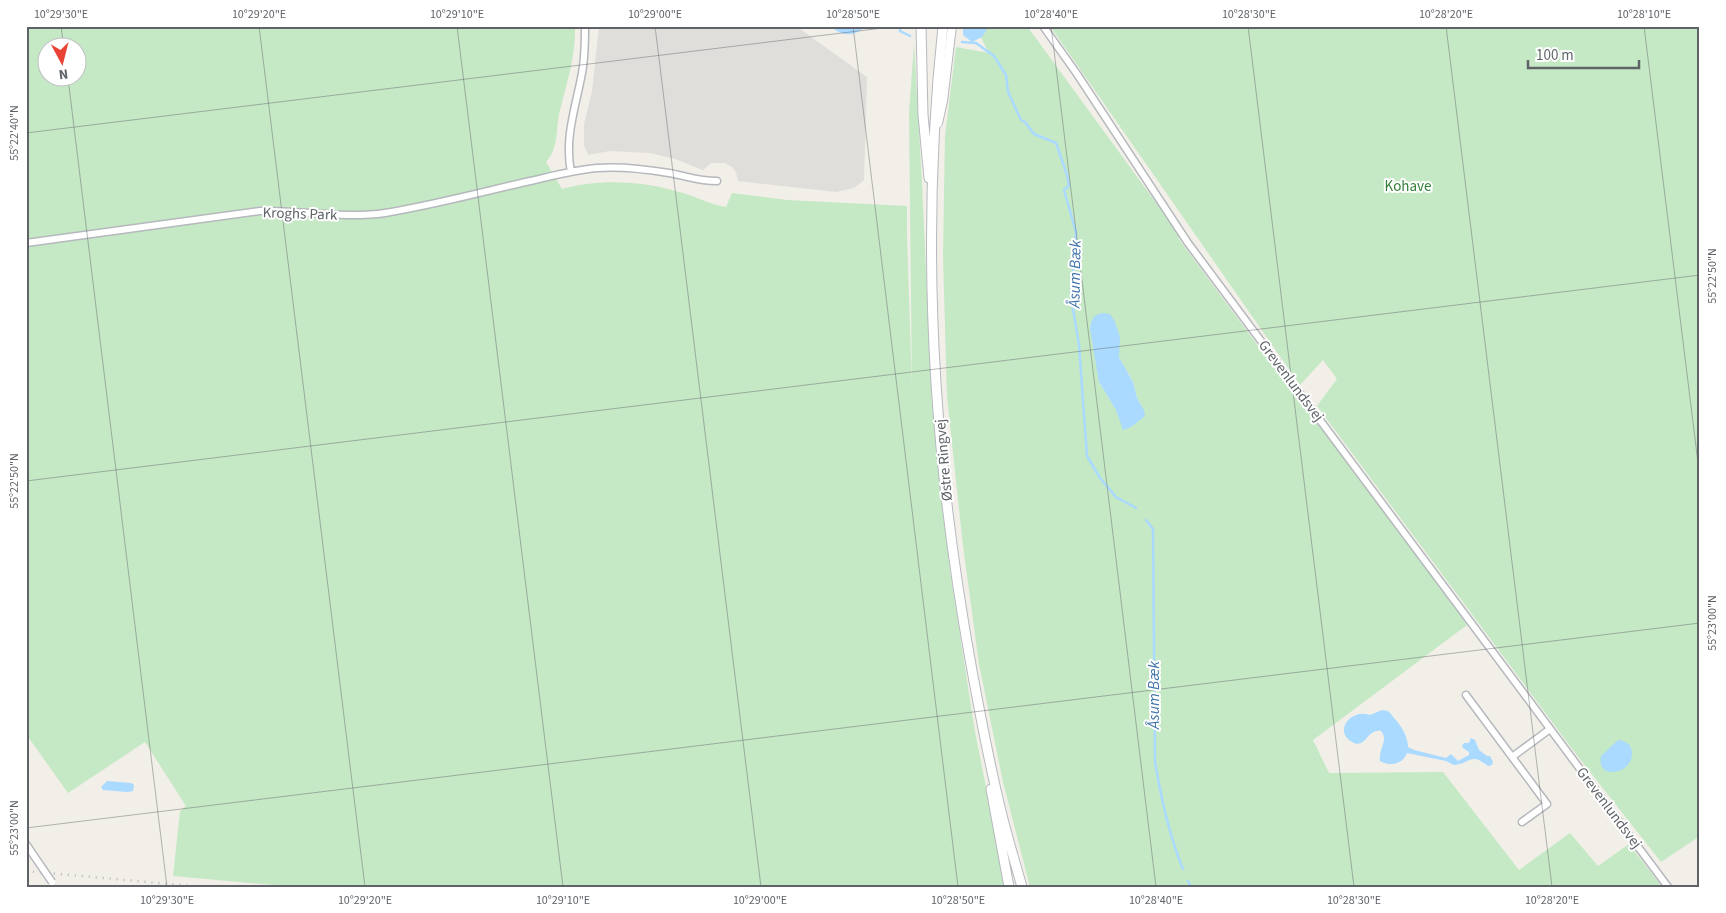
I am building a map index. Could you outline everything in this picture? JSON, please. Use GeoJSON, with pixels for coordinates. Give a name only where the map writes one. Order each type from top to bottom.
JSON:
{"type":"FeatureCollection","features":[{"type":"Feature","properties":{"kind":"main road"},"geometry":{"type":"LineString","coordinates":[[922,26],[923,115],[931,208]]}},
{"type":"Feature","properties":{"kind":"main road","name":"Østre Ringvej"},"geometry":{"type":"LineString","coordinates":[[943,26],[931,208],[935,349],[942,457],[954,557],[984,734],[1001,811],[1022,887]]}},
{"type":"Feature","properties":{"kind":"main road"},"geometry":{"type":"LineString","coordinates":[[984,734],[992,803],[1009,887]]}},
{"type":"Feature","properties":{"kind":"street"},"geometry":{"type":"LineString","coordinates":[[571,172],[567,150],[583,71],[586,45],[585,26]]}},
{"type":"Feature","properties":{"kind":"street"},"geometry":{"type":"LineString","coordinates":[[936,130],[944,101],[952,26]]}},
{"type":"Feature","properties":{"kind":"street","name":"Grevenlundsvej"},"geometry":{"type":"LineString","coordinates":[[1043,26],[1077,74],[1188,243],[1668,887]]}},
{"type":"Feature","properties":{"kind":"street","name":"Kroghs Park"},"geometry":{"type":"LineString","coordinates":[[26,243],[260,211],[288,210],[324,215],[356,216],[384,213],[571,172],[622,167],[671,174],[700,181],[717,181]]}},
{"type":"Feature","properties":{"kind":"street"},"geometry":{"type":"LineString","coordinates":[[1466,695],[1547,804],[1522,822]]}},
{"type":"Feature","properties":{"kind":"street"},"geometry":{"type":"LineString","coordinates":[[1512,757],[1550,729]]}},
{"type":"Feature","properties":{"kind":"street"},"geometry":{"type":"LineString","coordinates":[[26,844],[53,885]]}},
{"type":"Feature","properties":{"kind":"shaded area"},"geometry":{"type":"Polygon","coordinates":[[[599,26],[796,26],[867,77],[864,180],[854,188],[836,192],[738,181],[736,172],[725,163],[711,163],[703,170],[675,159],[650,153],[610,151],[588,155],[584,145],[584,124],[592,91],[599,26]]]}},
{"type":"Feature","properties":{"kind":"green space"},"geometry":{"type":"Polygon","coordinates":[[[26,26],[575,26],[572,60],[559,114],[555,146],[546,162],[562,189],[592,183],[623,182],[668,189],[726,207],[732,193],[787,200],[907,206],[912,388],[909,113],[914,44],[932,405],[950,571],[975,732],[1006,887],[279,887],[173,876],[180,811],[186,806],[145,742],[68,793],[26,734],[26,26]]]}},
{"type":"Feature","properties":{"kind":"green space"},"geometry":{"type":"Polygon","coordinates":[[[975,26],[1027,26],[1181,237],[1178,238],[1299,401],[1322,428],[1467,625],[1313,740],[1329,773],[1443,772],[1519,870],[1570,833],[1598,866],[1629,844],[1662,887],[1030,887],[1003,782],[979,664],[963,546],[947,397],[943,255],[945,136],[956,47],[989,53],[975,26]],[[1119,349],[1099,382],[1116,410],[1122,425],[1131,427],[1144,416],[1144,410],[1137,398],[1133,382],[1119,357],[1119,349]]]}},
{"type":"Feature","properties":{"kind":"green space","name":"Kohave"},"geometry":{"type":"Polygon","coordinates":[[[1050,26],[1700,26],[1700,836],[1661,862],[1576,754],[1317,406],[1337,379],[1323,360],[1300,385],[1050,26]]]}},
{"type":"Feature","properties":{"kind":"water"},"geometry":{"type":"Polygon","coordinates":[[[830,26],[866,26],[852,34],[844,34],[830,26]]]}},
{"type":"Feature","properties":{"kind":"water"},"geometry":{"type":"Polygon","coordinates":[[[963,26],[986,26],[987,29],[982,37],[972,42],[963,35],[963,26]]]}},
{"type":"Feature","properties":{"kind":"water"},"geometry":{"type":"Polygon","coordinates":[[[1102,313],[1110,314],[1115,322],[1120,337],[1119,357],[1133,382],[1137,398],[1144,410],[1145,416],[1131,427],[1123,430],[1116,410],[1099,382],[1090,329],[1093,318],[1102,313]]]}},
{"type":"Feature","properties":{"kind":"water"},"geometry":{"type":"Polygon","coordinates":[[[1382,710],[1388,711],[1395,719],[1404,732],[1408,747],[1414,750],[1446,758],[1451,754],[1458,761],[1469,755],[1469,752],[1462,746],[1464,743],[1469,743],[1471,738],[1475,740],[1479,750],[1490,756],[1493,762],[1492,765],[1488,766],[1474,759],[1454,765],[1446,761],[1407,753],[1402,760],[1396,763],[1388,764],[1380,761],[1380,753],[1384,742],[1381,731],[1376,731],[1358,744],[1348,739],[1344,733],[1344,728],[1350,718],[1356,715],[1370,715],[1382,710]]]}},
{"type":"Feature","properties":{"kind":"water"},"geometry":{"type":"Polygon","coordinates":[[[1620,740],[1627,743],[1632,751],[1630,761],[1621,770],[1609,772],[1601,764],[1601,756],[1620,740]]]}},
{"type":"Feature","properties":{"kind":"water"},"geometry":{"type":"Polygon","coordinates":[[[107,781],[131,783],[134,785],[133,791],[103,790],[101,787],[107,781]]]}},
{"type":"Feature","properties":{"kind":"waterway","name":"Åsum Bæk"},"geometry":{"type":"LineString","coordinates":[[900,26],[900,31],[910,36]]}},
{"type":"Feature","properties":{"kind":"waterway","name":"Åsum Bæk"},"geometry":{"type":"LineString","coordinates":[[962,42],[976,43],[994,56],[1006,75],[1008,92],[1021,120],[1025,122],[1034,134],[1056,143],[1067,175],[1069,186],[1064,190],[1076,232],[1071,297],[1079,345],[1087,456],[1100,478],[1116,497],[1136,508]]}},
{"type":"Feature","properties":{"kind":"waterway","name":"Åsum Bæk"},"geometry":{"type":"LineString","coordinates":[[1146,520],[1153,529],[1155,762],[1166,816],[1183,869]]}},
{"type":"Feature","properties":{"kind":"waterway","name":"Åsum Bæk"},"geometry":{"type":"LineString","coordinates":[[1188,881],[1191,887]]}},
{"type":"Feature","properties":{"kind":"railway"},"geometry":{"type":"LineString","coordinates":[[26,871],[202,887]]}}]}
